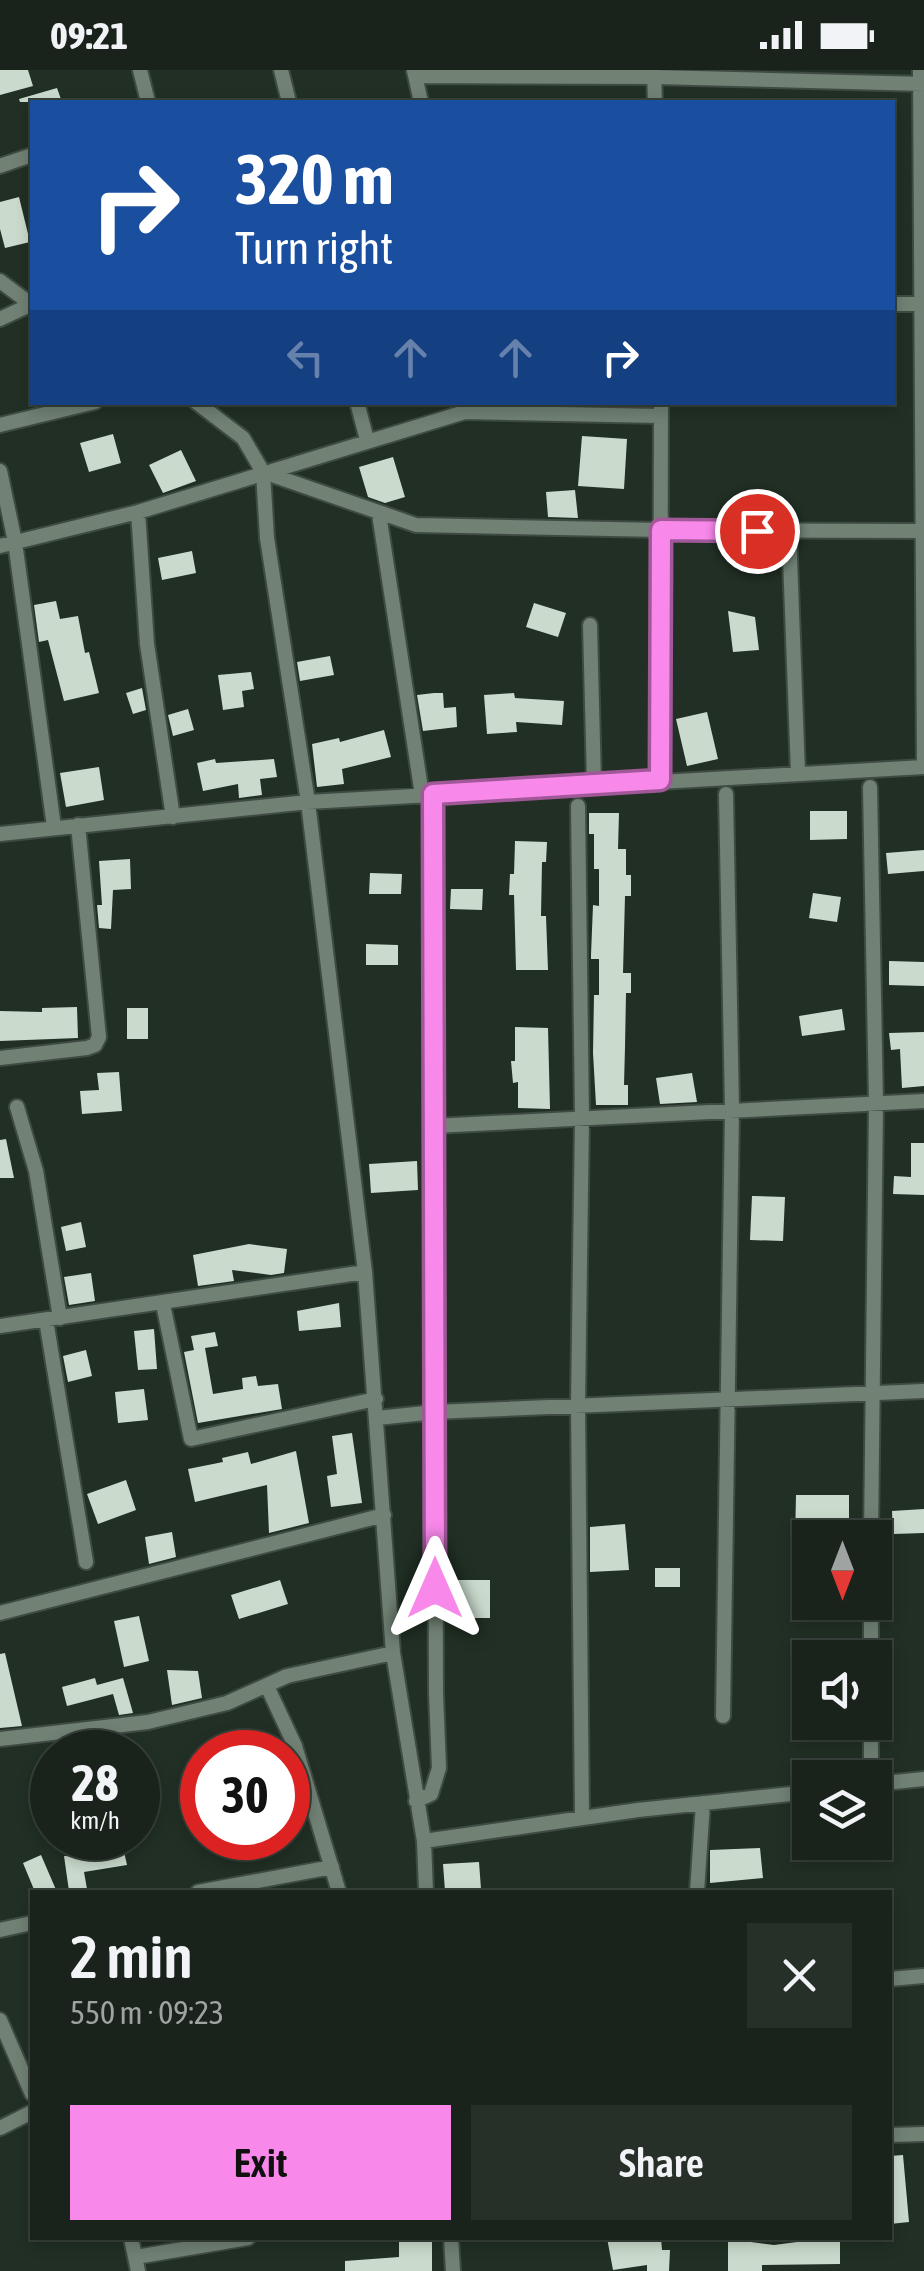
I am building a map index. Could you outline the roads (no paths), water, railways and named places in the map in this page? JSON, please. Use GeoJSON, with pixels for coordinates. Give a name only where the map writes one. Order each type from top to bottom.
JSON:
{"type":"FeatureCollection","features":[{"type":"Feature","properties":{"kind":"street"},"geometry":{"type":"LineString","coordinates":[[140,70],[148,100]]}},
{"type":"Feature","properties":{"kind":"street"},"geometry":{"type":"LineString","coordinates":[[281,70],[288,100]]}},
{"type":"Feature","properties":{"kind":"street"},"geometry":{"type":"LineString","coordinates":[[0,834],[308,802],[924,767],[921,79],[415,73],[419,100]]}},
{"type":"Feature","properties":{"kind":"street"},"geometry":{"type":"LineString","coordinates":[[654,73],[655,100]]}},
{"type":"Feature","properties":{"kind":"street"},"geometry":{"type":"LineString","coordinates":[[0,166],[30,156]]}},
{"type":"Feature","properties":{"kind":"street"},"geometry":{"type":"LineString","coordinates":[[0,281],[30,303]]}},
{"type":"Feature","properties":{"kind":"street"},"geometry":{"type":"LineString","coordinates":[[895,304],[922,304]]}},
{"type":"Feature","properties":{"kind":"street"},"geometry":{"type":"LineString","coordinates":[[0,318],[30,305]]}},
{"type":"Feature","properties":{"kind":"street"},"geometry":{"type":"LineString","coordinates":[[0,425],[83,405]]}},
{"type":"Feature","properties":{"kind":"street"},"geometry":{"type":"LineString","coordinates":[[358,405],[367,440]]}},
{"type":"Feature","properties":{"kind":"street"},"geometry":{"type":"LineString","coordinates":[[8,544],[138,512],[464,407],[661,409],[660,780]]}},
{"type":"Feature","properties":{"kind":"street"},"geometry":{"type":"LineString","coordinates":[[214,409],[243,438],[263,472],[267,538],[308,802],[365,1272],[393,1653],[424,1841],[426,1890]]}},
{"type":"Feature","properties":{"kind":"street"},"geometry":{"type":"LineString","coordinates":[[0,472],[54,827]]}},
{"type":"Feature","properties":{"kind":"street"},"geometry":{"type":"LineString","coordinates":[[263,472],[416,525],[922,531]]}},
{"type":"Feature","properties":{"kind":"street"},"geometry":{"type":"LineString","coordinates":[[138,512],[146,644],[173,817]]}},
{"type":"Feature","properties":{"kind":"street"},"geometry":{"type":"LineString","coordinates":[[379,514],[427,794],[434,1126],[436,1694],[440,1768],[431,1794],[416,1801]]}},
{"type":"Feature","properties":{"kind":"street"},"geometry":{"type":"LineString","coordinates":[[789,531],[798,773]]}},
{"type":"Feature","properties":{"kind":"street"},"geometry":{"type":"LineString","coordinates":[[590,626],[594,784]]}},
{"type":"Feature","properties":{"kind":"street"},"geometry":{"type":"LineString","coordinates":[[870,788],[876,1103],[871,1520]]}},
{"type":"Feature","properties":{"kind":"street"},"geometry":{"type":"LineString","coordinates":[[723,1716],[732,1110],[726,794]]}},
{"type":"Feature","properties":{"kind":"street"},"geometry":{"type":"LineString","coordinates":[[578,806],[582,1818]]}},
{"type":"Feature","properties":{"kind":"street"},"geometry":{"type":"LineString","coordinates":[[0,1058],[87,1048],[99,1038],[78,824]]}},
{"type":"Feature","properties":{"kind":"street"},"geometry":{"type":"LineString","coordinates":[[434,1126],[924,1101]]}},
{"type":"Feature","properties":{"kind":"street"},"geometry":{"type":"LineString","coordinates":[[17,1107],[36,1171],[86,1562]]}},
{"type":"Feature","properties":{"kind":"street"},"geometry":{"type":"LineString","coordinates":[[0,1326],[365,1272]]}},
{"type":"Feature","properties":{"kind":"street"},"geometry":{"type":"LineString","coordinates":[[163,1304],[191,1439],[376,1400]]}},
{"type":"Feature","properties":{"kind":"street"},"geometry":{"type":"LineString","coordinates":[[377,1418],[578,1404],[924,1391]]}},
{"type":"Feature","properties":{"kind":"street"},"geometry":{"type":"LineString","coordinates":[[0,1613],[384,1515]]}},
{"type":"Feature","properties":{"kind":"street"},"geometry":{"type":"LineString","coordinates":[[0,1740],[148,1722],[227,1704],[287,1676],[393,1653]]}},
{"type":"Feature","properties":{"kind":"street"},"geometry":{"type":"LineString","coordinates":[[267,1686],[295,1746],[338,1890]]}},
{"type":"Feature","properties":{"kind":"street"},"geometry":{"type":"LineString","coordinates":[[871,1740],[871,1760]]}},
{"type":"Feature","properties":{"kind":"street"},"geometry":{"type":"LineString","coordinates":[[892,1782],[924,1779]]}},
{"type":"Feature","properties":{"kind":"street"},"geometry":{"type":"LineString","coordinates":[[424,1841],[792,1794]]}},
{"type":"Feature","properties":{"kind":"street"},"geometry":{"type":"LineString","coordinates":[[697,1890],[703,1803]]}},
{"type":"Feature","properties":{"kind":"street"},"geometry":{"type":"LineString","coordinates":[[208,1890],[332,1866]]}},
{"type":"Feature","properties":{"kind":"street"},"geometry":{"type":"LineString","coordinates":[[0,1930],[30,1923]]}},
{"type":"Feature","properties":{"kind":"street"},"geometry":{"type":"LineString","coordinates":[[892,1979],[924,1976]]}},
{"type":"Feature","properties":{"kind":"street"},"geometry":{"type":"LineString","coordinates":[[0,2020],[30,2089]]}},
{"type":"Feature","properties":{"kind":"street"},"geometry":{"type":"LineString","coordinates":[[0,2128],[30,2113]]}},
{"type":"Feature","properties":{"kind":"street"},"geometry":{"type":"LineString","coordinates":[[892,2135],[924,2134]]}},
{"type":"Feature","properties":{"kind":"street"},"geometry":{"type":"LineString","coordinates":[[137,2264],[239,2240]]}},
{"type":"Feature","properties":{"kind":"street"},"geometry":{"type":"LineString","coordinates":[[451,2240],[453,2271]]}}]}
